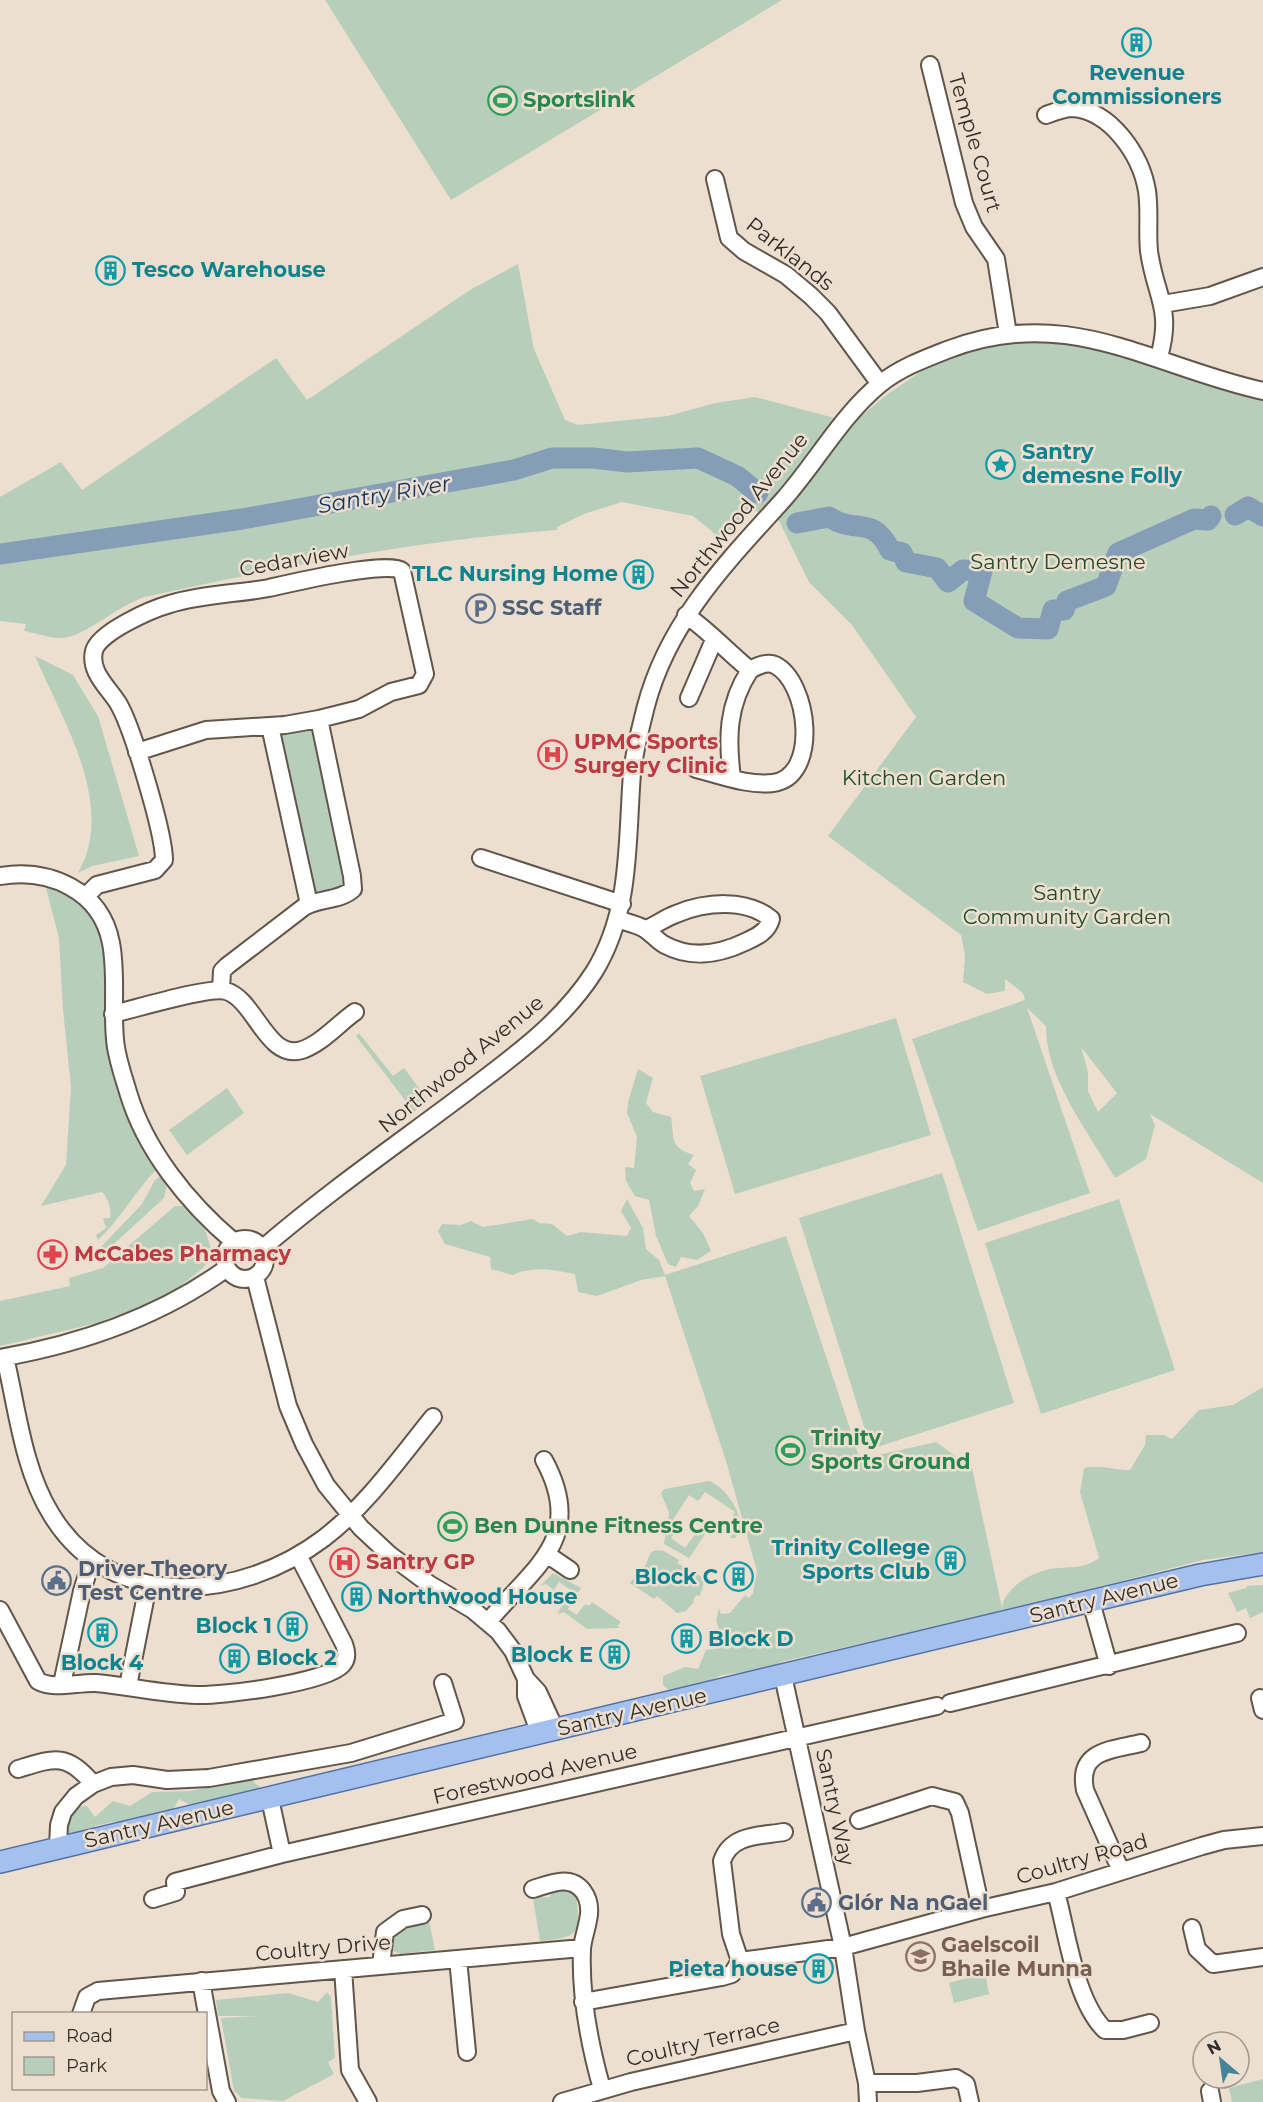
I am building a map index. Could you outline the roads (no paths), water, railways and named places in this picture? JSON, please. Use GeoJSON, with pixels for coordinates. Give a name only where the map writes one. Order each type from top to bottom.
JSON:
{"type":"FeatureCollection","features":[{"type":"Feature","properties":{"kind":"main road","name":"Santry Avenue"},"geometry":{"type":"LineString","coordinates":[[0,1862],[1200,1575],[1263,1564]]}},
{"type":"Feature","properties":{"kind":"street","name":"Temple Court"},"geometry":{"type":"LineString","coordinates":[[930,65],[964,203],[974,227],[996,259],[1008,334]]}},
{"type":"Feature","properties":{"kind":"street"},"geometry":{"type":"LineString","coordinates":[[1046,115],[1070,108],[1090,112],[1114,128],[1128,147],[1147,191],[1149,253],[1166,320],[1159,357]]}},
{"type":"Feature","properties":{"kind":"street","name":"Parklands"},"geometry":{"type":"LineString","coordinates":[[715,179],[729,238],[744,250],[786,274],[811,296],[828,313],[880,384]]}},
{"type":"Feature","properties":{"kind":"street"},"geometry":{"type":"LineString","coordinates":[[1163,304],[1210,296],[1263,277]]}},
{"type":"Feature","properties":{"kind":"street","name":"Northwood Avenue"},"geometry":{"type":"LineString","coordinates":[[263,1248],[545,1030],[571,1003],[593,973],[620,911],[629,860],[631,787],[635,752],[647,702],[661,663],[686,615],[720,569],[788,495],[842,424],[880,384],[909,366],[966,342],[1008,334],[1070,334],[1113,342],[1198,372],[1263,391]]}},
{"type":"Feature","properties":{"kind":"street","name":"Cedarview"},"geometry":{"type":"LineString","coordinates":[[85,897],[97,885],[155,870],[164,860],[159,830],[123,711],[95,669],[94,650],[110,633],[157,608],[186,599],[249,592],[345,572],[399,568],[407,581],[425,678],[419,685],[391,692],[366,706],[319,719],[270,726],[206,729],[137,752]]}},
{"type":"Feature","properties":{"kind":"street"},"geometry":{"type":"LineString","coordinates":[[686,615],[707,629],[714,640],[750,670]]}},
{"type":"Feature","properties":{"kind":"street"},"geometry":{"type":"LineString","coordinates":[[689,698],[714,640]]}},
{"type":"Feature","properties":{"kind":"street"},"geometry":{"type":"LineString","coordinates":[[696,769],[732,778],[772,783],[795,773],[801,763],[804,723],[792,684],[775,665],[768,663],[750,670],[734,702],[729,724],[728,754],[732,778]]}},
{"type":"Feature","properties":{"kind":"street"},"geometry":{"type":"LineString","coordinates":[[221,990],[222,971],[227,966],[309,904],[344,895],[354,886],[319,719]]}},
{"type":"Feature","properties":{"kind":"street"},"geometry":{"type":"LineString","coordinates":[[270,726],[309,904]]}},
{"type":"Feature","properties":{"kind":"street"},"geometry":{"type":"LineString","coordinates":[[482,858],[620,911],[666,946],[690,953],[710,954],[729,950],[752,939],[769,927],[771,919],[760,909],[710,904],[675,914],[646,929]]}},
{"type":"Feature","properties":{"kind":"street"},"geometry":{"type":"LineString","coordinates":[[0,876],[19,873],[46,876],[65,882],[85,897],[101,918],[110,937],[115,1042],[128,1094],[146,1137],[182,1189],[234,1242]]}},
{"type":"Feature","properties":{"kind":"street"},"geometry":{"type":"LineString","coordinates":[[113,1014],[221,990],[239,998],[274,1042],[292,1051],[307,1048],[355,1012]]}},
{"type":"Feature","properties":{"kind":"street"},"geometry":{"type":"LineString","coordinates":[[244,1239],[253,1240],[263,1248],[265,1265],[255,1277],[239,1278],[227,1268],[225,1254],[234,1242],[244,1239]]}},
{"type":"Feature","properties":{"kind":"street"},"geometry":{"type":"LineString","coordinates":[[227,1268],[179,1298],[128,1322],[62,1344],[3,1358],[32,1471],[41,1496],[52,1516],[92,1559],[109,1572],[148,1585],[170,1588],[203,1587],[233,1581],[298,1555],[324,1538],[350,1516],[433,1417]]}},
{"type":"Feature","properties":{"kind":"street"},"geometry":{"type":"LineString","coordinates":[[255,1277],[280,1381],[294,1423],[326,1485],[350,1516],[406,1568],[488,1622],[509,1646],[526,1679],[526,1696],[548,1732]]}},
{"type":"Feature","properties":{"kind":"street"},"geometry":{"type":"LineString","coordinates":[[488,1622],[548,1556],[556,1536],[559,1506],[556,1488],[544,1460]]}},
{"type":"Feature","properties":{"kind":"street"},"geometry":{"type":"LineString","coordinates":[[0,1610],[38,1681],[44,1685],[128,1686],[195,1695],[220,1695],[304,1679],[336,1670],[343,1664],[347,1651],[298,1555]]}},
{"type":"Feature","properties":{"kind":"street"},"geometry":{"type":"LineString","coordinates":[[548,1556],[570,1570]]}},
{"type":"Feature","properties":{"kind":"street"},"geometry":{"type":"LineString","coordinates":[[62,1684],[82,1591],[92,1559]]}},
{"type":"Feature","properties":{"kind":"street"},"geometry":{"type":"LineString","coordinates":[[128,1686],[148,1585]]}},
{"type":"Feature","properties":{"kind":"street"},"geometry":{"type":"LineString","coordinates":[[1091,1602],[1108,1666]]}},
{"type":"Feature","properties":{"kind":"street","name":"Forestwood Avenue"},"geometry":{"type":"LineString","coordinates":[[153,1899],[176,1892],[175,1882],[282,1854],[797,1738],[1108,1666],[1237,1633]]}},
{"type":"Feature","properties":{"kind":"street","name":"Santry Way"},"geometry":{"type":"LineString","coordinates":[[783,1676],[843,1947],[867,2083],[868,2102]]}},
{"type":"Feature","properties":{"kind":"street"},"geometry":{"type":"LineString","coordinates":[[58,1847],[59,1825],[63,1812],[76,1796],[93,1784],[111,1777],[133,1775],[167,1780],[209,1778],[351,1753],[379,1745],[455,1721],[443,1683]]}},
{"type":"Feature","properties":{"kind":"street"},"geometry":{"type":"LineString","coordinates":[[1120,1871],[1085,1790],[1083,1777],[1089,1760],[1099,1753],[1141,1743]]}},
{"type":"Feature","properties":{"kind":"street"},"geometry":{"type":"LineString","coordinates":[[18,1769],[53,1760],[64,1761],[76,1764],[93,1784]]}},
{"type":"Feature","properties":{"kind":"street"},"geometry":{"type":"LineString","coordinates":[[859,1820],[932,1796],[955,1802],[960,1813],[981,1909]]}},
{"type":"Feature","properties":{"kind":"street"},"geometry":{"type":"LineString","coordinates":[[270,1798],[282,1854]]}},
{"type":"Feature","properties":{"kind":"street"},"geometry":{"type":"LineString","coordinates":[[583,2002],[732,1974],[740,1962],[732,1941],[722,1861],[725,1852],[736,1841],[784,1832]]}},
{"type":"Feature","properties":{"kind":"street","name":"Coultry Road"},"geometry":{"type":"LineString","coordinates":[[740,1962],[843,1947],[981,1909],[1056,1892],[1224,1840],[1263,1836]]}},
{"type":"Feature","properties":{"kind":"street"},"geometry":{"type":"LineString","coordinates":[[533,1889],[564,1881],[573,1882],[585,1893],[589,1908],[587,1933],[582,1948],[583,2002],[588,2037],[602,2089]]}},
{"type":"Feature","properties":{"kind":"street"},"geometry":{"type":"LineString","coordinates":[[1056,1892],[1087,2005],[1096,2020],[1105,2030],[1123,2030],[1150,2023]]}},
{"type":"Feature","properties":{"kind":"street"},"geometry":{"type":"LineString","coordinates":[[381,1965],[385,1932],[402,1919],[422,1915]]}},
{"type":"Feature","properties":{"kind":"street"},"geometry":{"type":"LineString","coordinates":[[1192,1928],[1197,1949],[1213,1964],[1263,1957]]}},
{"type":"Feature","properties":{"kind":"street","name":"Coultry Drive"},"geometry":{"type":"LineString","coordinates":[[81,2012],[87,1997],[98,1991],[582,1948]]}},
{"type":"Feature","properties":{"kind":"street"},"geometry":{"type":"LineString","coordinates":[[458,1959],[467,2052]]}},
{"type":"Feature","properties":{"kind":"street"},"geometry":{"type":"LineString","coordinates":[[343,1969],[350,2070],[368,2102]]}},
{"type":"Feature","properties":{"kind":"street"},"geometry":{"type":"LineString","coordinates":[[201,1981],[207,2012]]}},
{"type":"Feature","properties":{"kind":"street"},"geometry":{"type":"LineString","coordinates":[[207,2014],[221,2091],[227,2102]]}},
{"type":"Feature","properties":{"kind":"street","name":"Coultry Terrace"},"geometry":{"type":"LineString","coordinates":[[562,2102],[602,2089],[856,2031]]}},
{"type":"Feature","properties":{"kind":"street"},"geometry":{"type":"LineString","coordinates":[[867,2083],[917,2082],[956,2078],[966,2084],[970,2102]]}},
{"type":"Feature","properties":{"kind":"waterway","name":"Santry River"},"geometry":{"type":"LineString","coordinates":[[0,554],[242,519],[514,470],[552,458],[593,458],[627,462],[698,458],[737,476],[758,493]]}},
{"type":"Feature","properties":{"kind":"waterway","name":"Santry River"},"geometry":{"type":"LineString","coordinates":[[1235,515],[1248,507],[1263,516]]}},
{"type":"Feature","properties":{"kind":"waterway","name":"Santry River"},"geometry":{"type":"LineString","coordinates":[[797,523],[829,517],[847,525],[870,528],[877,532],[890,550],[902,553],[906,562],[937,568],[948,582],[963,570],[982,571],[974,601],[1018,628],[1048,629],[1053,610],[1064,610],[1067,601],[1106,586],[1118,553],[1194,519],[1208,520],[1211,516]]}},
{"type":"Feature","properties":{"kind":"place","name":"Revenue Commissioners"},"geometry":{"type":"Point","coordinates":[1137,42]}},
{"type":"Feature","properties":{"kind":"place","name":"Sportslink"},"geometry":{"type":"Point","coordinates":[502,100]}},
{"type":"Feature","properties":{"kind":"place","name":"Tesco Warehouse"},"geometry":{"type":"Point","coordinates":[111,270]}},
{"type":"Feature","properties":{"kind":"place","name":"Santry demesne Folly"},"geometry":{"type":"Point","coordinates":[1001,464]}},
{"type":"Feature","properties":{"kind":"place","name":"TLC Nursing Home"},"geometry":{"type":"Point","coordinates":[639,574]}},
{"type":"Feature","properties":{"kind":"place","name":"SSC Staff"},"geometry":{"type":"Point","coordinates":[481,608]}},
{"type":"Feature","properties":{"kind":"place","name":"UPMC Sports Surgery Clinic"},"geometry":{"type":"Point","coordinates":[553,754]}},
{"type":"Feature","properties":{"kind":"place","name":"McCabes Pharmacy"},"geometry":{"type":"Point","coordinates":[53,1254]}},
{"type":"Feature","properties":{"kind":"place","name":"Trinity Sports Ground"},"geometry":{"type":"Point","coordinates":[790,1450]}},
{"type":"Feature","properties":{"kind":"place","name":"Ben Dunne Fitness Centre"},"geometry":{"type":"Point","coordinates":[453,1526]}},
{"type":"Feature","properties":{"kind":"place","name":"Trinity College Sports Club"},"geometry":{"type":"Point","coordinates":[951,1560]}},
{"type":"Feature","properties":{"kind":"place","name":"Santry GP"},"geometry":{"type":"Point","coordinates":[345,1562]}},
{"type":"Feature","properties":{"kind":"place","name":"Block C"},"geometry":{"type":"Point","coordinates":[739,1577]}},
{"type":"Feature","properties":{"kind":"place","name":"Driver Theory Test Centre"},"geometry":{"type":"Point","coordinates":[57,1581]}},
{"type":"Feature","properties":{"kind":"place","name":"Northwood House"},"geometry":{"type":"Point","coordinates":[356,1597]}},
{"type":"Feature","properties":{"kind":"place","name":"Block 1"},"geometry":{"type":"Point","coordinates":[293,1626]}},
{"type":"Feature","properties":{"kind":"place","name":"Block 4"},"geometry":{"type":"Point","coordinates":[102,1632]}},
{"type":"Feature","properties":{"kind":"place","name":"Block D"},"geometry":{"type":"Point","coordinates":[687,1639]}},
{"type":"Feature","properties":{"kind":"place","name":"Block E"},"geometry":{"type":"Point","coordinates":[614,1655]}},
{"type":"Feature","properties":{"kind":"place","name":"Block 2"},"geometry":{"type":"Point","coordinates":[235,1658]}},
{"type":"Feature","properties":{"kind":"place","name":"Glór Na nGael"},"geometry":{"type":"Point","coordinates":[817,1903]}},
{"type":"Feature","properties":{"kind":"place","name":"Gaelscoil Bhaile Munna"},"geometry":{"type":"Point","coordinates":[920,1957]}},
{"type":"Feature","properties":{"kind":"place","name":"Pieta house"},"geometry":{"type":"Point","coordinates":[819,1969]}},
{"type":"Feature","properties":{"kind":"park label","name":"Santry Demesne"},"geometry":{"type":"Point","coordinates":[1058,562]}},
{"type":"Feature","properties":{"kind":"park label","name":"Kitchen Garden"},"geometry":{"type":"Point","coordinates":[924,778]}},
{"type":"Feature","properties":{"kind":"park label","name":"Santry Community Garden"},"geometry":{"type":"Point","coordinates":[1067,905]}}]}
